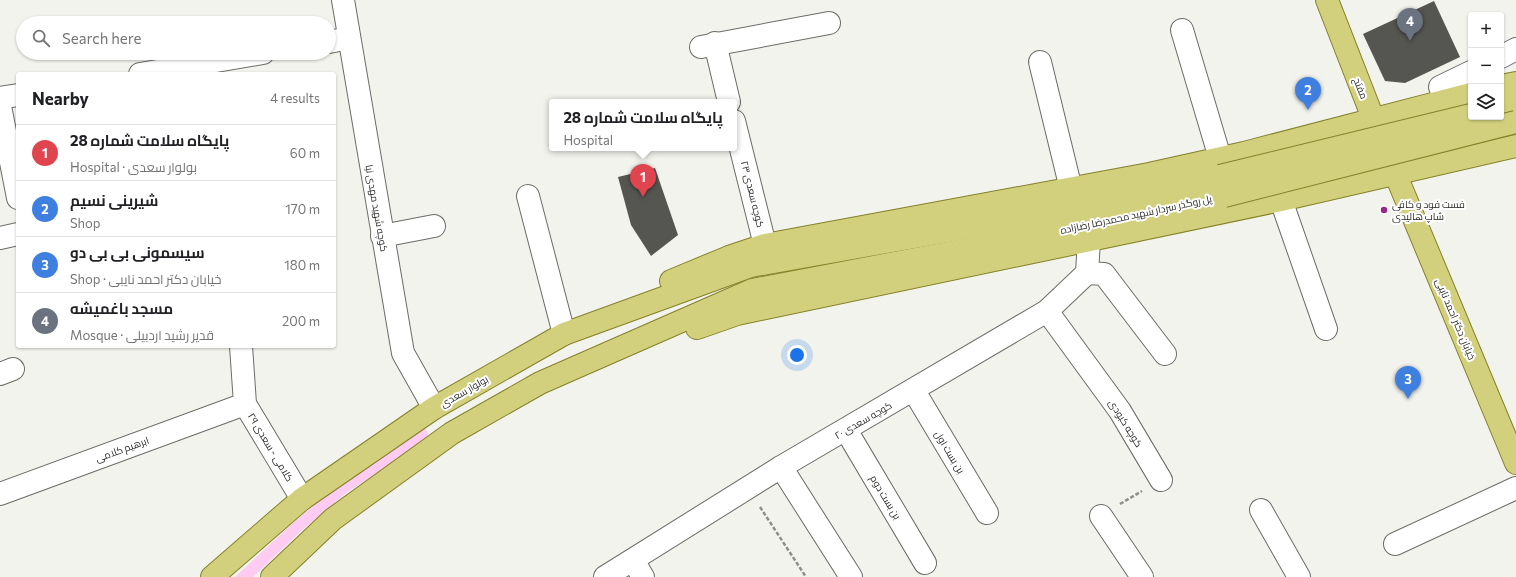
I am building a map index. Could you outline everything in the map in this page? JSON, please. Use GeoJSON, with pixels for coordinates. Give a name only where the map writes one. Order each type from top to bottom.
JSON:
{"type":"FeatureCollection","features":[{"type":"Feature","properties":{"kind":"main road","name":"مفتح"},"geometry":{"type":"LineString","coordinates":[[1327,0],[1396,175]]}},
{"type":"Feature","properties":{"kind":"main road"},"geometry":{"type":"LineString","coordinates":[[1504,85],[1516,83]]}},
{"type":"Feature","properties":{"kind":"main road"},"geometry":{"type":"LineString","coordinates":[[617,314],[667,282],[729,257],[765,245],[1149,174],[1221,177],[1244,152],[1468,95]]}},
{"type":"Feature","properties":{"kind":"main road"},"geometry":{"type":"LineString","coordinates":[[1504,107],[1516,104]]}},
{"type":"Feature","properties":{"kind":"main road","name":"پل روگذر سردار شهید محمدرضا رضازاده"},"geometry":{"type":"LineString","coordinates":[[630,343],[752,290],[1006,242],[1221,177],[1468,116]]}},
{"type":"Feature","properties":{"kind":"main road","name":"پل روگذر سردار شهید محمدرضا رضازاده"},"geometry":{"type":"LineString","coordinates":[[751,266],[1043,214],[1221,177],[1516,122]]}},
{"type":"Feature","properties":{"kind":"main road"},"geometry":{"type":"LineString","coordinates":[[272,577],[333,519],[452,433],[540,383],[630,343],[697,328],[736,314],[1273,202],[1396,175],[1516,146]]}},
{"type":"Feature","properties":{"kind":"main road"},"geometry":{"type":"LineString","coordinates":[[1244,152],[1256,151],[1268,154],[1277,162],[1282,174],[1281,186],[1273,202]]}},
{"type":"Feature","properties":{"kind":"main road","name":"خیابان دکتر احمد نایبی"},"geometry":{"type":"LineString","coordinates":[[1396,175],[1516,463]]}},
{"type":"Feature","properties":{"kind":"main road","name":"بولوار سعدی"},"geometry":{"type":"LineString","coordinates":[[212,577],[302,499],[434,408],[564,334],[617,314],[667,298],[751,266]]}},
{"type":"Feature","properties":{"kind":"main road"},"geometry":{"type":"LineString","coordinates":[[434,408],[452,433]]}},
{"type":"Feature","properties":{"kind":"street","name":"کوچه شهید مهدی نیا"},"geometry":{"type":"LineString","coordinates":[[343,0],[339,40],[382,236],[403,353],[434,408]]}},
{"type":"Feature","properties":{"kind":"street"},"geometry":{"type":"LineString","coordinates":[[728,99],[708,45],[829,24]]}},
{"type":"Feature","properties":{"kind":"street"},"geometry":{"type":"LineString","coordinates":[[1182,30],[1221,177]]}},
{"type":"Feature","properties":{"kind":"street"},"geometry":{"type":"LineString","coordinates":[[1504,55],[1516,49]]}},
{"type":"Feature","properties":{"kind":"street"},"geometry":{"type":"LineString","coordinates":[[152,72],[222,60]]}},
{"type":"Feature","properties":{"kind":"street"},"geometry":{"type":"LineString","coordinates":[[1040,62],[1071,189]]}},
{"type":"Feature","properties":{"kind":"street"},"geometry":{"type":"LineString","coordinates":[[1440,87],[1468,73]]}},
{"type":"Feature","properties":{"kind":"street"},"geometry":{"type":"LineString","coordinates":[[0,98],[16,95]]}},
{"type":"Feature","properties":{"kind":"street"},"geometry":{"type":"LineString","coordinates":[[0,106],[16,188]]}},
{"type":"Feature","properties":{"kind":"street","name":"کوچه سعدی ۲۳"},"geometry":{"type":"LineString","coordinates":[[737,133],[765,245]]}},
{"type":"Feature","properties":{"kind":"street"},"geometry":{"type":"LineString","coordinates":[[528,196],[564,334]]}},
{"type":"Feature","properties":{"kind":"street"},"geometry":{"type":"LineString","coordinates":[[1273,202],[1326,329]]}},
{"type":"Feature","properties":{"kind":"street"},"geometry":{"type":"LineString","coordinates":[[382,236],[434,226]]}},
{"type":"Feature","properties":{"kind":"street"},"geometry":{"type":"LineString","coordinates":[[0,238],[16,234]]}},
{"type":"Feature","properties":{"kind":"street"},"geometry":{"type":"LineString","coordinates":[[1089,240],[1087,273],[1104,274],[1165,354]]}},
{"type":"Feature","properties":{"kind":"street","name":"کوچه سعدی ۲۰"},"geometry":{"type":"LineString","coordinates":[[605,577],[638,568],[747,488],[914,391],[1047,311],[1087,273]]}},
{"type":"Feature","properties":{"kind":"street","name":"کوچه کبودی"},"geometry":{"type":"LineString","coordinates":[[1047,311],[1120,411],[1161,480]]}},
{"type":"Feature","properties":{"kind":"street","name":"کلامی - سعدی ۲۹"},"geometry":{"type":"LineString","coordinates":[[241,348],[245,404],[302,499]]}},
{"type":"Feature","properties":{"kind":"street","name":"بن بست اول"},"geometry":{"type":"LineString","coordinates":[[914,391],[986,513]]}},
{"type":"Feature","properties":{"kind":"street","name":"ابرهیم کلامی"},"geometry":{"type":"LineString","coordinates":[[0,494],[245,404]]}},
{"type":"Feature","properties":{"kind":"street","name":"بن بست دوم"},"geometry":{"type":"LineString","coordinates":[[846,430],[925,563]]}},
{"type":"Feature","properties":{"kind":"street"},"geometry":{"type":"LineString","coordinates":[[782,467],[851,577]]}},
{"type":"Feature","properties":{"kind":"street"},"geometry":{"type":"LineString","coordinates":[[1395,544],[1516,488]]}},
{"type":"Feature","properties":{"kind":"street"},"geometry":{"type":"LineString","coordinates":[[1261,510],[1299,577]]}},
{"type":"Feature","properties":{"kind":"street"},"geometry":{"type":"LineString","coordinates":[[1101,516],[1142,577]]}},
{"type":"Feature","properties":{"kind":"path"},"geometry":{"type":"LineString","coordinates":[[1101,516],[1161,480]]}},
{"type":"Feature","properties":{"kind":"path"},"geometry":{"type":"LineString","coordinates":[[747,488],[806,577]]}},
{"type":"Feature","properties":{"kind":"shaded area"},"geometry":{"type":"Polygon","coordinates":[[[424,427],[428,433],[426,441],[346,493],[301,531],[253,577],[235,577],[292,524],[340,483],[424,427]]]}},
{"type":"Feature","properties":{"kind":"building"},"geometry":{"type":"Polygon","coordinates":[[[1434,1],[1460,57],[1405,83],[1385,81],[1363,34],[1434,1]]]}},
{"type":"Feature","properties":{"kind":"building"},"geometry":{"type":"Polygon","coordinates":[[[655,168],[678,235],[651,256],[631,225],[618,177],[655,168]]]}},
{"type":"Feature","properties":{"kind":"place","name":"مسجد باغمیشه"},"geometry":{"type":"Point","coordinates":[1410,41]}},
{"type":"Feature","properties":{"kind":"place","name":"شیرینی نسیم"},"geometry":{"type":"Point","coordinates":[1308,110]}},
{"type":"Feature","properties":{"kind":"place","name":"پایگاه سلامت شماره 28"},"geometry":{"type":"Point","coordinates":[643,197]}},
{"type":"Feature","properties":{"kind":"place","name":"فست فود و کافی شاپ هالیدی"},"geometry":{"type":"Point","coordinates":[1384,210]}},
{"type":"Feature","properties":{"kind":"place","name":"سیسمونی بی بی دو"},"geometry":{"type":"Point","coordinates":[1408,399]}}]}
